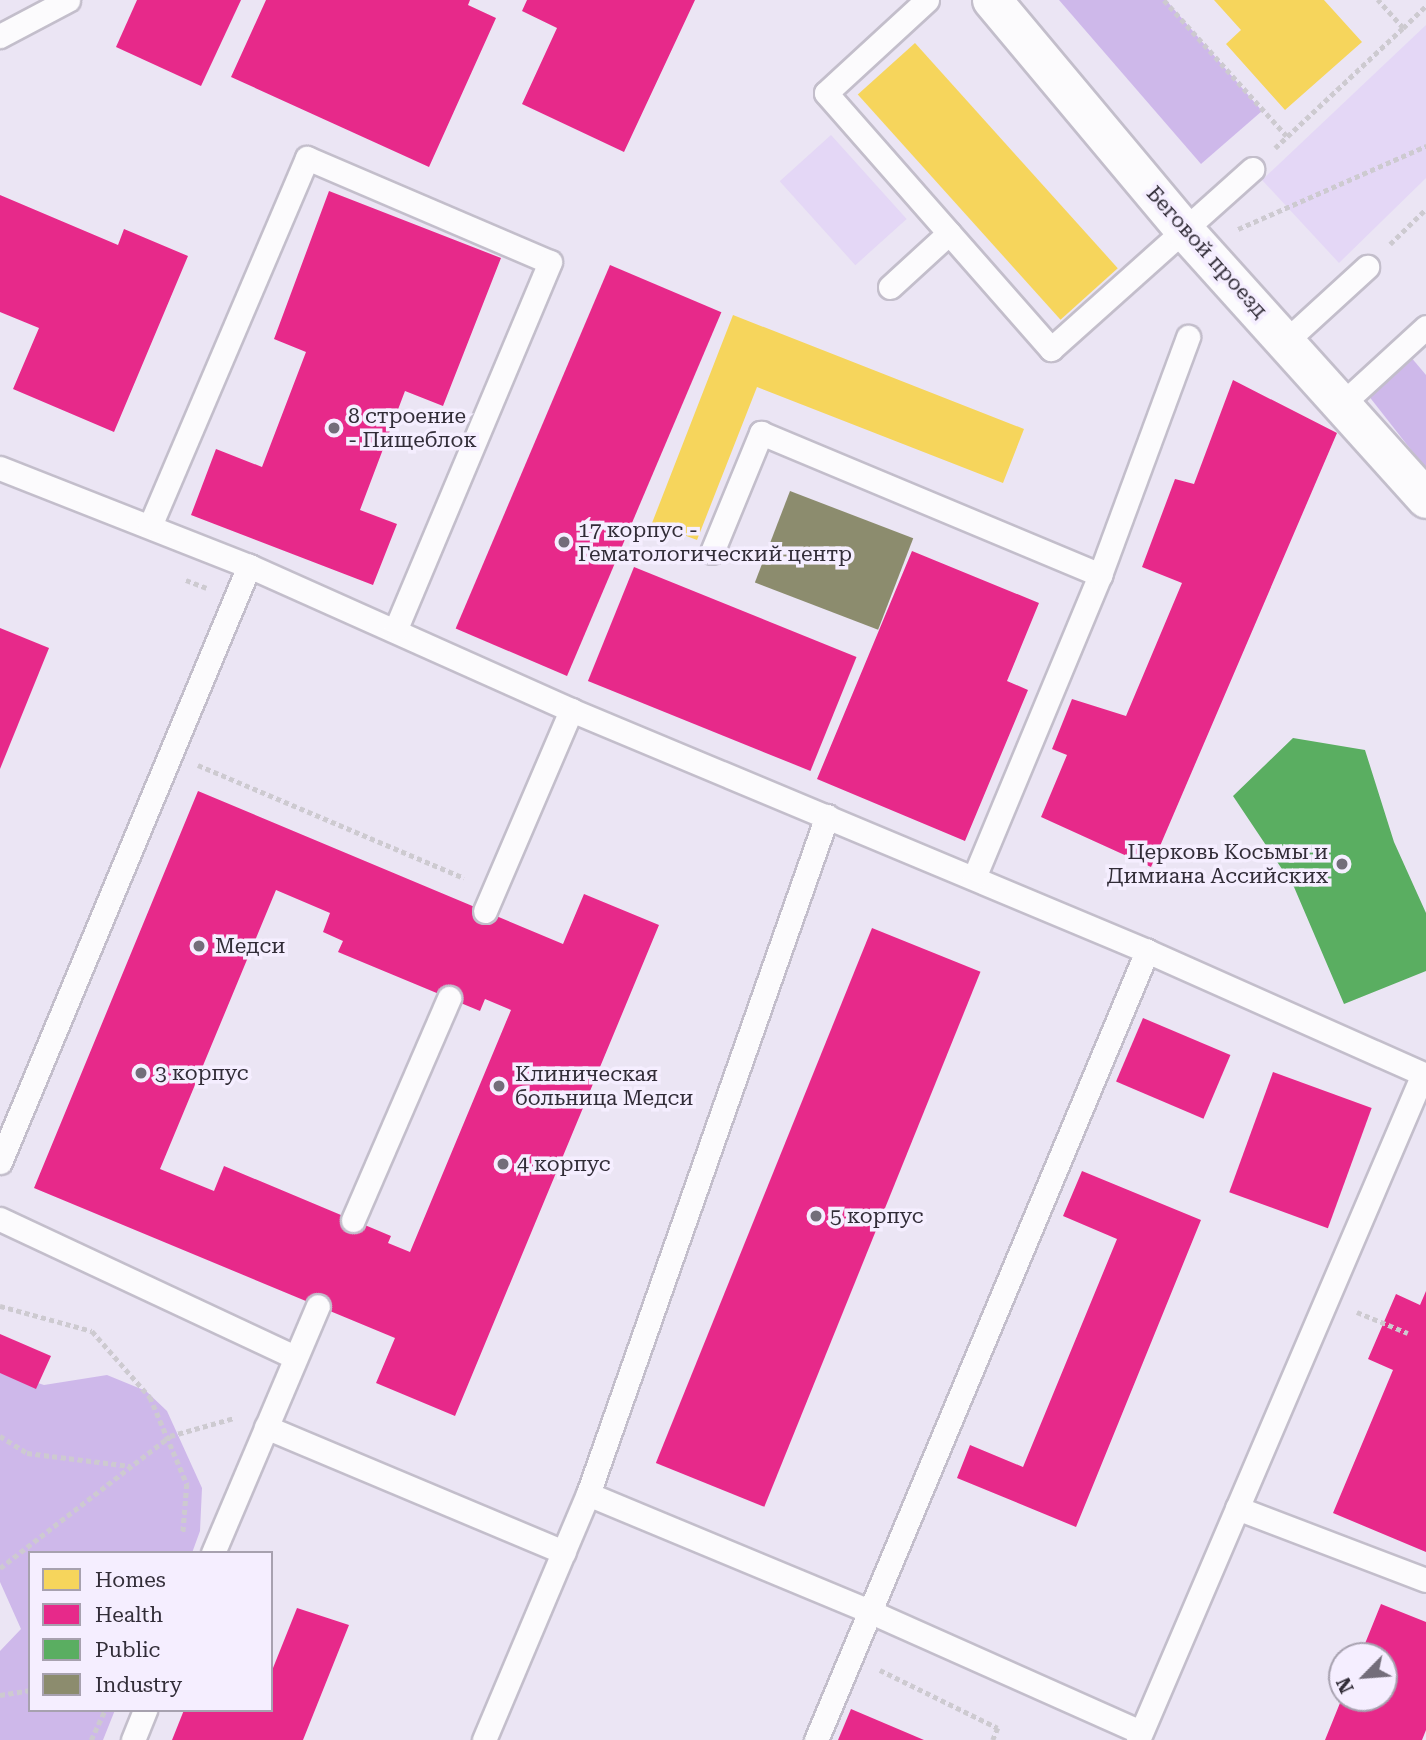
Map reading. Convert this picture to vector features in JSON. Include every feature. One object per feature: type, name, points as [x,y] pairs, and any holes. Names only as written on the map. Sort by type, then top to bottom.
[{"type":"street","name":"Беговой проезд","points":[[992,0],[1186,232],[1426,499]]},
{"type":"lane","points":[[0,36],[68,0]]},
{"type":"lane","points":[[927,0],[826,93],[1051,349],[1186,232],[1252,169]]},
{"type":"lane","points":[[150,526],[307,158],[550,262],[396,629]]},
{"type":"lane","points":[[890,287],[948,233]]},
{"type":"lane","points":[[1286,341],[1367,267]]},
{"type":"lane","points":[[1342,404],[1426,327]]},
{"type":"lane","points":[[974,878],[1100,575],[1188,337]]},
{"type":"lane","points":[[712,552],[761,433],[1100,575]]},
{"type":"lane","points":[[0,468],[249,566],[396,629],[571,710],[1147,951],[1424,1075],[1139,1736],[871,1612],[588,1494]]},
{"type":"lane","points":[[0,1162],[249,566]]},
{"type":"lane","points":[[490,901],[571,710]]},
{"type":"lane","points":[[484,1740],[588,1494],[827,816]]},
{"type":"lane","points":[[816,1740],[1147,951]]},
{"type":"lane","points":[[354,1220],[449,998]]},
{"type":"lane","points":[[0,1219],[295,1357]]},
{"type":"lane","points":[[214,1551],[318,1306]]},
{"type":"lane","points":[[266,1427],[564,1552]]},
{"type":"lane","points":[[1237,1508],[1426,1580]]},
{"type":"lane","points":[[133,1740],[144,1712]]},
{"type":"path","points":[[1164,0],[1287,136]]},
{"type":"path","points":[[1378,0],[1403,29]]},
{"type":"path","points":[[1252,169],[1426,6]]},
{"type":"path","points":[[1234,231],[1426,146]]},
{"type":"path","points":[[1367,267],[1426,209]]},
{"type":"path","points":[[171,753],[490,901]]},
{"type":"path","points":[[1327,1299],[1408,1333]]},
{"type":"path","points":[[0,1306],[92,1331],[150,1397],[187,1485],[183,1540]]},
{"type":"path","points":[[0,1436],[27,1453],[131,1466]]},
{"type":"path","points":[[0,1695],[28,1690]]},
{"type":"path","points":[[91,1740],[104,1712]]},
{"type":"shaded area","points":[[1059,0],[1166,0],[1262,111],[1201,164]]},
{"type":"shaded area","points":[[1426,25],[1426,178],[1339,263],[1262,180]]},
{"type":"shaded area","points":[[831,135],[907,219],[855,265],[780,181]]},
{"type":"shaded area","points":[[1410,356],[1426,375],[1426,469],[1368,395]]},
{"type":"shaded area","points":[[0,1371],[44,1385],[107,1375],[146,1391],[167,1411],[202,1488],[200,1531],[193,1551],[28,1551],[28,1712],[114,1712],[103,1740],[0,1740],[0,1651],[21,1629],[0,1582]]},
{"type":"building: Homes","points":[[1214,0],[1324,0],[1362,42],[1285,110],[1226,44],[1241,30]]},
{"type":"building: Homes","points":[[915,43],[1118,268],[1061,320],[858,95]]},
{"type":"building: Homes","points":[[733,315],[1024,429],[1003,483],[757,387],[697,540],[652,523]]},
{"type":"building: Health","points":[[137,0],[241,0],[201,86],[116,47]]},
{"type":"building: Health","points":[[266,0],[470,0],[468,5],[496,18],[429,167],[231,77]]},
{"type":"building: Health","points":[[527,0],[695,0],[624,152],[522,104],[557,28],[522,11]]},
{"type":"building: Health","name":"8 строение - Пищеблок","points":[[329,191],[501,258],[443,406],[405,391],[360,510],[397,524],[373,585],[191,515],[216,449],[262,467],[306,352],[274,339]]},
{"type":"building: Health","points":[[0,195],[118,245],[124,229],[188,256],[114,432],[13,389],[39,328],[0,312]]},
{"type":"building: Health","name":"17 корпус - Гематологический центр","points":[[610,265],[721,312],[567,676],[456,629]]},
{"type":"building: Health","points":[[1233,380],[1337,433],[1151,867],[1041,817],[1067,755],[1052,749],[1072,699],[1126,716],[1182,583],[1142,567],[1175,479],[1194,484]]},
{"type":"building: Health","points":[[912,551],[1039,603],[1007,681],[1028,690],[965,841],[817,779]]},
{"type":"building: Health","points":[[634,567],[857,657],[810,771],[588,681]]},
{"type":"building: Health","points":[[0,628],[49,648],[0,769]]},
{"type":"building: Health","points":[[198,791],[563,944],[584,894],[659,925],[455,1416],[376,1383],[395,1338],[34,1188]],"holes":[[[276,890],[330,913],[323,932],[343,941],[338,952],[480,1011],[485,999],[511,1010],[410,1252],[388,1243],[391,1236],[224,1166],[214,1191],[160,1169]]]},
{"type":"building: Health","name":"5 корпус","points":[[872,928],[980,972],[764,1507],[656,1463]]},
{"type":"building: Health","points":[[1143,1018],[1230,1055],[1203,1119],[1116,1082]]},
{"type":"building: Health","points":[[1273,1072],[1372,1108],[1328,1228],[1229,1192]]},
{"type":"building: Health","points":[[1082,1171],[1201,1220],[1076,1527],[957,1478],[970,1445],[1023,1467],[1117,1239],[1063,1216]]},
{"type":"building: Health","points":[[1426,1291],[1426,1552],[1333,1513],[1393,1370],[1368,1359],[1396,1294],[1420,1305]]},
{"type":"building: Health","points":[[0,1334],[51,1356],[36,1389],[0,1373]]},
{"type":"building: Health","points":[[1381,1604],[1426,1622],[1426,1730],[1422,1740],[1325,1740],[1336,1712],[1398,1712],[1398,1642],[1366,1642]]},
{"type":"building: Health","points":[[297,1608],[349,1625],[303,1740],[172,1740],[183,1712],[273,1712],[273,1668]]},
{"type":"building: Health","points":[[851,1709],[924,1740],[838,1740]]},
{"type":"building: Public","name":"Церковь Косьмы и Димиана Ассийских","points":[[1293,738],[1365,750],[1394,842],[1426,913],[1426,971],[1344,1004],[1294,887],[1233,796]]},
{"type":"building: Industry","points":[[790,491],[913,538],[878,630],[755,582]]},
{"type":"place","name":"8 строение - Пищеблок","points":[[334,428]]},
{"type":"place","name":"17 корпус - Гематологический центр","points":[[564,542]]},
{"type":"place","name":"Церковь Косьмы и Димиана Ассийских","points":[[1342,864]]},
{"type":"place","name":"Медси","points":[[199,946]]},
{"type":"place","name":"3 корпус","points":[[141,1073]]},
{"type":"place","name":"Клиническая больница Медси","points":[[499,1086]]},
{"type":"place","name":"4 корпус","points":[[503,1164]]},
{"type":"place","name":"5 корпус","points":[[816,1216]]}]
